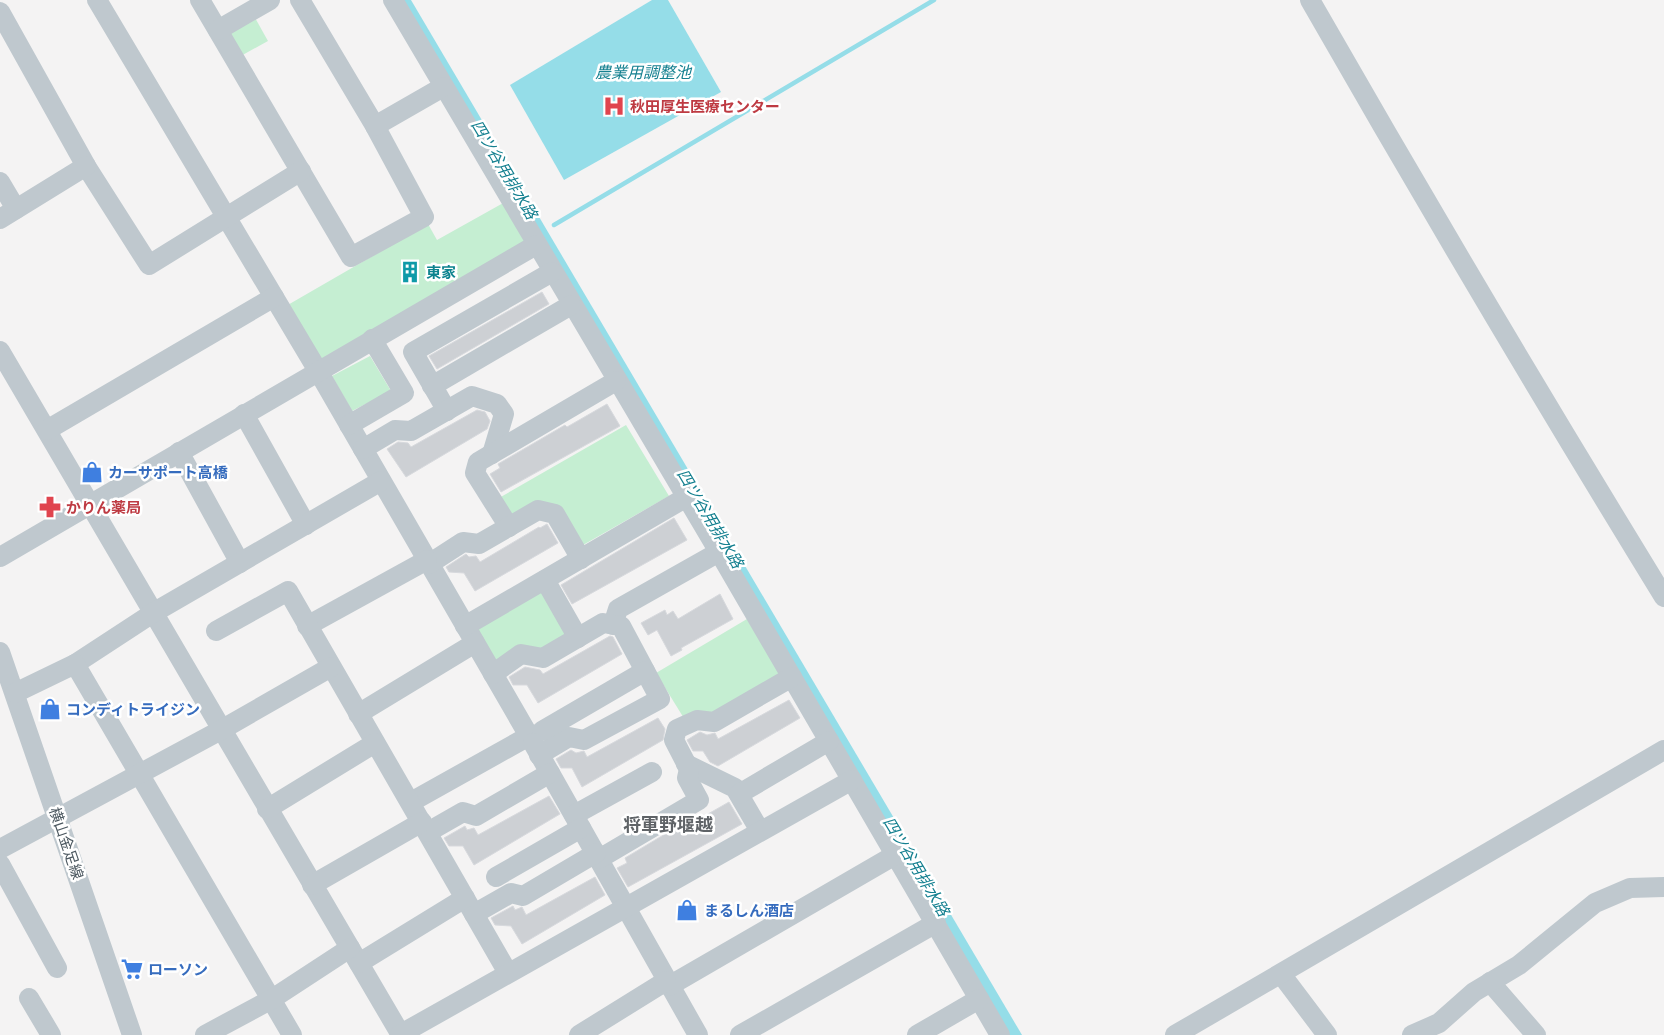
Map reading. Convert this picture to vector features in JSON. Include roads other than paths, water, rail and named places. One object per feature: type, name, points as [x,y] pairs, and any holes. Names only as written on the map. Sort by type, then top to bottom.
[{"type":"street","points":[[97,0],[318,371],[493,674],[535,733],[539,755],[698,1035]]},
{"type":"street","points":[[200,0],[351,257],[424,217],[374,126],[300,0]]},
{"type":"street","points":[[218,30],[270,0]]},
{"type":"street","points":[[393,0],[616,382],[719,552],[936,922],[1000,1035]]},
{"type":"street","points":[[1310,0],[1414,182],[1546,405],[1664,598]]},
{"type":"street","points":[[0,12],[86,166],[149,265],[301,170]]},
{"type":"street","points":[[374,126],[443,87]]},
{"type":"street","points":[[0,182],[8,214],[86,166]]},
{"type":"street","points":[[0,557],[536,245]]},
{"type":"street","points":[[447,411],[413,352],[552,272]]},
{"type":"street","points":[[453,293],[470,319]]},
{"type":"street","points":[[47,430],[274,297]]},
{"type":"street","points":[[432,386],[571,305]]},
{"type":"street","points":[[349,425],[404,393],[372,339]]},
{"type":"street","points":[[0,351],[401,1035],[852,780]]},
{"type":"street","points":[[509,526],[475,473],[478,462],[616,382]]},
{"type":"street","points":[[363,449],[395,430],[411,431],[472,396],[497,404],[504,414],[492,454]]},
{"type":"street","points":[[244,414],[306,525]]},
{"type":"street","points":[[179,452],[240,563]]},
{"type":"street","points":[[15,693],[75,664],[153,613],[381,481]]},
{"type":"street","points":[[358,714],[545,580],[685,498]]},
{"type":"street","points":[[307,626],[463,542],[479,544],[538,510],[555,514],[581,559]]},
{"type":"street","points":[[613,625],[618,609],[719,552]]},
{"type":"street","points":[[545,580],[578,638]]},
{"type":"street","points":[[216,631],[288,592],[330,667],[411,802],[508,973]]},
{"type":"street","points":[[493,674],[521,654],[543,658],[603,623],[620,626],[660,699],[584,740],[569,737],[539,755]]},
{"type":"street","name":"横山金足線","points":[[0,652],[132,1035]]},
{"type":"street","points":[[75,664],[292,1035]]},
{"type":"street","points":[[0,849],[139,772],[221,730],[330,667]]},
{"type":"street","points":[[411,802],[645,671]]},
{"type":"street","points":[[699,800],[687,778],[689,769],[674,740],[677,729],[698,720],[714,722],[792,677]]},
{"type":"street","points":[[205,1035],[354,956],[470,906],[511,893],[523,896],[699,800],[734,789],[829,741]]},
{"type":"street","points":[[267,808],[375,743]]},
{"type":"street","points":[[1175,1035],[1664,750]]},
{"type":"street","points":[[686,764],[734,789],[760,831]]},
{"type":"street","points":[[496,877],[652,772]]},
{"type":"street","points":[[312,885],[425,827],[463,812],[476,816],[550,773]]},
{"type":"street","points":[[579,1035],[667,983],[895,855]]},
{"type":"street","points":[[0,864],[57,968]]},
{"type":"street","points":[[1412,1035],[1444,1029],[1474,992],[1519,966],[1595,903],[1630,888],[1664,888]]},
{"type":"street","points":[[740,1035],[936,922]]},
{"type":"street","points":[[1281,974],[1327,1035]]},
{"type":"street","points":[[1490,982],[1536,1035]]},
{"type":"street","points":[[29,998],[51,1035]]},
{"type":"street","points":[[917,1035],[979,999]]},
{"type":"water","name":"四ツ谷用排水路","points":[[400,0],[411,0],[1022,1035],[1006,1035]]},
{"type":"water","name":"農業用調整池","points":[[652,0],[668,0],[721,92],[564,180],[510,85]]},
{"type":"waterway","points":[[554,225],[934,0]]},
{"type":"place","name":"秋田厚生医療センター","points":[[614,106]]},
{"type":"place","name":"東家","points":[[410,272]]},
{"type":"place","name":"カーサポート高橋","points":[[92,472]]},
{"type":"place","name":"かりん薬局","points":[[50,507]]},
{"type":"place","name":"コンディトライジン","points":[[50,709]]},
{"type":"place","name":"まるしん酒店","points":[[687,910]]},
{"type":"place","name":"ローソン","points":[[132,969]]},
{"type":"district","name":"将軍野堰越","points":[[668,824]]}]
